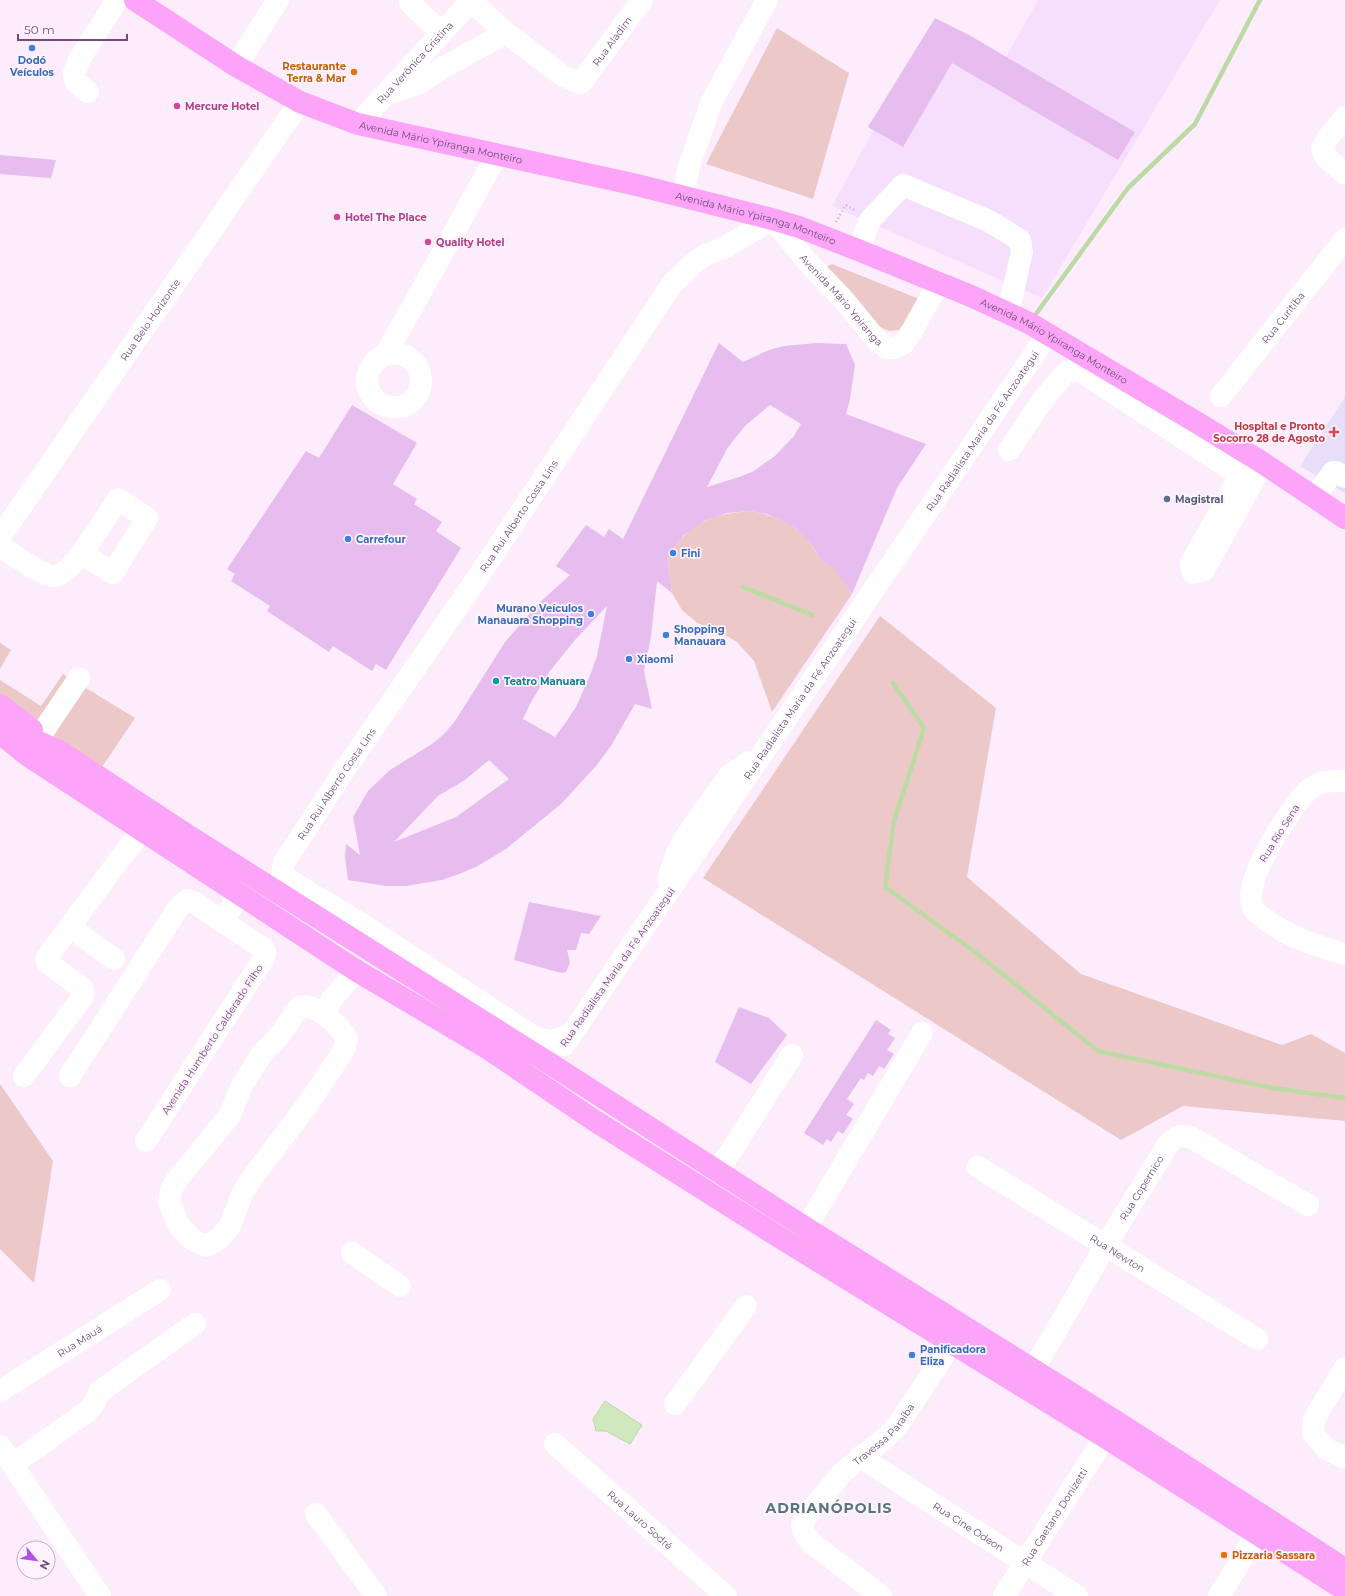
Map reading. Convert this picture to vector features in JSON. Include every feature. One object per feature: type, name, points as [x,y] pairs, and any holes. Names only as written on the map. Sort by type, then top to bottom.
[{"type":"main road","name":"Avenida Mário Ypiranga Monteiro","points":[[135,0],[236,66],[300,102],[358,124],[637,185],[772,219],[798,227],[939,282],[1008,313],[1048,334],[1179,424],[1257,460],[1345,518]]},
{"type":"main road","points":[[0,705],[61,752],[187,835],[549,1063],[806,1228],[1251,1507],[1345,1568]]},
{"type":"main road","points":[[0,725],[61,752]]},
{"type":"main road","points":[[0,733],[27,755],[357,971],[487,1048],[592,1119],[1105,1437],[1345,1590]]},
{"type":"main road","points":[[419,962],[429,987]]},
{"type":"main road","points":[[473,1015],[497,1013]]},
{"type":"street","points":[[88,92],[75,81],[74,73],[80,60],[117,0]]},
{"type":"street","points":[[236,66],[278,0]]},
{"type":"street","points":[[385,95],[418,84],[444,67],[506,33],[471,0]]},
{"type":"street","name":"Rua Verônica Cristina","points":[[358,124],[471,0]]},
{"type":"street","name":"Rua Aladim","points":[[506,33],[562,76],[581,83],[642,0]]},
{"type":"street","points":[[683,197],[689,166],[712,101],[767,0]]},
{"type":"street","points":[[421,4],[441,32]]},
{"type":"street","name":"Rua Belo Horizonte","points":[[0,538],[300,102]]},
{"type":"street","points":[[1341,122],[1324,144],[1322,150],[1326,157],[1345,174]]},
{"type":"street","points":[[386,354],[497,155]]},
{"type":"street","points":[[858,250],[870,220],[903,185],[911,188],[989,221],[1020,240],[1022,252],[1008,313]]},
{"type":"street","name":"Avenida Mário Ypiranga","points":[[772,219],[812,267],[842,298],[878,341],[887,348],[895,348],[902,344],[912,331],[939,282]]},
{"type":"street","name":"Rua Rui Alberto Costa Lins","points":[[572,1033],[554,1042],[543,1040],[528,1033],[285,877],[282,869],[294,846],[474,583],[673,282],[696,261],[707,254],[726,247],[772,219]]},
{"type":"street","name":"Rua Curitiba","points":[[1221,396],[1345,239]]},
{"type":"street","name":"Rua Radialista Maria da Fé Anzoategui","points":[[549,1063],[572,1033],[1048,334]]},
{"type":"street","points":[[1009,450],[1039,405],[1065,373],[1074,370],[1082,372],[1179,424],[1241,476]]},
{"type":"street","points":[[1257,460],[1204,570],[1193,573],[1191,563],[1241,476],[1257,460]]},
{"type":"street","points":[[1314,498],[1333,472],[1345,477]]},
{"type":"street","points":[[0,546],[35,568],[52,576],[58,575],[65,570],[82,554]]},
{"type":"street","points":[[40,736],[79,678]]},
{"type":"street","name":"Rua Rio Sena","points":[[1345,781],[1328,781],[1316,784],[1298,801],[1260,862],[1251,890],[1251,901],[1254,911],[1274,926],[1290,935],[1345,954]]},
{"type":"street","points":[[24,1076],[83,996],[84,992],[82,988],[48,963],[46,959],[142,831]]},
{"type":"street","points":[[222,922],[240,894]]},
{"type":"street","name":"Avenida Humberto Calderado Filho","points":[[70,1076],[178,908],[187,900],[194,902],[264,949],[264,958],[146,1141]]},
{"type":"street","points":[[70,927],[114,959]]},
{"type":"street","points":[[325,1014],[331,1000],[357,971]]},
{"type":"street","points":[[301,1006],[310,1006],[325,1014],[340,1028],[347,1038],[344,1050],[308,1104],[245,1189],[230,1226],[220,1238],[206,1246],[194,1240],[180,1227],[169,1203],[171,1190],[177,1180],[230,1115],[241,1087],[261,1055],[280,1035],[294,1014],[301,1006]]},
{"type":"street","points":[[806,1228],[922,1033]]},
{"type":"street","points":[[717,1171],[792,1055]]},
{"type":"street","name":"Rua Copernico","points":[[1033,1370],[1106,1245],[1171,1141],[1180,1136],[1192,1138],[1308,1205]]},
{"type":"street","name":"Rua Newton","points":[[978,1167],[1257,1339]]},
{"type":"street","points":[[352,1253],[400,1286]]},
{"type":"street","name":"Rua Mauá","points":[[0,1391],[160,1290]]},
{"type":"street","points":[[675,1404],[746,1306]]},
{"type":"street","points":[[13,1464],[88,1411],[95,1402],[99,1392],[195,1324]]},
{"type":"street","name":"Travessa Paraíba","points":[[881,1596],[813,1544],[805,1535],[802,1526],[806,1517],[842,1473],[885,1438],[897,1426],[952,1343]]},
{"type":"street","points":[[1345,1368],[1314,1419],[1313,1434],[1325,1448],[1345,1458]]},
{"type":"street","name":"Rua Gaetano Donizetti","points":[[1004,1596],[1105,1437]]},
{"type":"street","name":"Rua Lauro Sodré","points":[[555,1444],[719,1594]]},
{"type":"street","points":[[0,1446],[100,1596]]},
{"type":"street","name":"Rua Cine Odeon","points":[[860,1457],[1024,1564],[1077,1596]]},
{"type":"street","points":[[316,1514],[376,1596]]},
{"type":"street","points":[[1219,1596],[1256,1534]]},
{"type":"shaded area","points":[[1038,0],[1220,0],[1042,298],[832,206],[935,18],[1006,57]]},
{"type":"shaded area","points":[[777,28],[849,73],[813,199],[706,164]]},
{"type":"shaded area","points":[[832,264],[919,299],[900,330],[889,331],[880,327],[853,294],[826,267]]},
{"type":"shaded area","name":"Hospital e Pronto Socorro 28 de Agosto","points":[[1345,397],[1345,493],[1300,466]]},
{"type":"shaded area","points":[[750,511],[783,521],[798,530],[810,542],[819,557],[837,571],[852,594],[772,712],[754,661],[737,642],[720,632],[697,623],[682,610],[672,593],[667,556],[684,535],[702,522],[736,512]]},
{"type":"shaded area","points":[[880,616],[996,708],[967,877],[1081,974],[1282,1045],[1311,1034],[1345,1053],[1345,1121],[1183,1106],[1121,1140],[703,878]]},
{"type":"shaded area","points":[[0,643],[11,650],[0,669]]},
{"type":"shaded area","points":[[63,674],[135,718],[100,770],[0,699],[0,680],[41,706]]},
{"type":"shaded area","points":[[0,1084],[53,1161],[34,1283],[0,1249]]},
{"type":"shaded area","points":[[605,1401],[642,1425],[630,1444],[606,1431],[596,1431],[593,1419]]},
{"type":"building","points":[[935,18],[969,35],[1135,132],[1118,160],[952,63],[903,147],[868,127]]},
{"type":"building","points":[[0,155],[56,160],[51,178],[0,174]]},
{"type":"building","name":"Murano Veículos Manauara Shopping","points":[[719,343],[743,362],[769,350],[784,346],[816,343],[846,344],[855,365],[850,399],[846,414],[926,444],[897,488],[852,594],[834,568],[825,563],[818,556],[810,542],[797,529],[783,521],[767,514],[750,511],[727,513],[704,521],[684,535],[667,556],[672,593],[657,581],[651,637],[644,671],[652,709],[635,704],[611,746],[596,766],[561,804],[506,849],[476,867],[459,874],[442,880],[406,886],[386,886],[348,880],[345,857],[346,844],[360,855],[353,817],[368,791],[390,770],[432,744],[444,734],[455,721],[505,642],[539,603],[570,575],[556,566],[586,525],[604,537],[609,529],[623,539]],"holes":[[[770,405],[801,424],[794,436],[775,456],[752,472],[707,487],[727,449],[736,437],[746,425]],[[607,606],[597,656],[591,673],[576,707],[555,737],[523,719],[531,702],[550,671],[575,640]],[[489,760],[509,779],[456,817],[394,842],[438,796],[465,780]]]},
{"type":"building","name":"Carrefour","points":[[352,405],[417,443],[393,484],[417,499],[414,504],[442,522],[436,531],[461,548],[386,670],[376,664],[372,671],[333,646],[329,652],[267,611],[270,606],[231,581],[235,574],[227,569],[306,451],[319,458]]},
{"type":"building","points":[[529,902],[601,916],[589,934],[581,933],[576,950],[567,950],[570,962],[566,972],[561,973],[514,960]]},
{"type":"building","points":[[739,1007],[769,1018],[787,1035],[751,1084],[715,1062]]},
{"type":"building","points":[[876,1020],[891,1030],[888,1034],[895,1038],[887,1050],[894,1054],[884,1069],[879,1066],[873,1076],[868,1073],[864,1080],[861,1078],[847,1099],[854,1104],[846,1115],[853,1119],[843,1134],[838,1131],[831,1142],[827,1139],[823,1145],[804,1133]]},
{"type":"waterway","points":[[1033,318],[1128,188],[1195,124],[1260,0]]},
{"type":"waterway","points":[[743,587],[812,615]]},
{"type":"waterway","points":[[893,683],[924,728],[894,821],[885,887],[975,952],[1098,1051],[1272,1088],[1345,1098]]},
{"type":"place","name":"Dodó Veículos","points":[[32,48]]},
{"type":"place","name":"Restaurante Terra & Mar","points":[[354,72]]},
{"type":"place","name":"Mercure Hotel","points":[[177,106]]},
{"type":"place","name":"Hotel The Place","points":[[337,217]]},
{"type":"place","name":"Quality Hotel","points":[[428,242]]},
{"type":"place","name":"Hospital e Pronto Socorro 28 de Agosto","points":[[1334,432]]},
{"type":"place","name":"Magistral","points":[[1167,499]]},
{"type":"place","name":"Carrefour","points":[[348,539]]},
{"type":"place","name":"Fini","points":[[673,553]]},
{"type":"place","name":"Murano Veículos Manauara Shopping","points":[[591,614]]},
{"type":"place","name":"Shopping Manauara","points":[[666,635]]},
{"type":"place","name":"Xiaomi","points":[[629,659]]},
{"type":"place","name":"Teatro Manuara","points":[[496,681]]},
{"type":"place","name":"Panificadora Eliza","points":[[912,1355]]},
{"type":"place","name":"Pizzaria Sassara","points":[[1224,1555]]},
{"type":"district","name":"ADRIANÓPOLIS","points":[[829,1508]]}]
